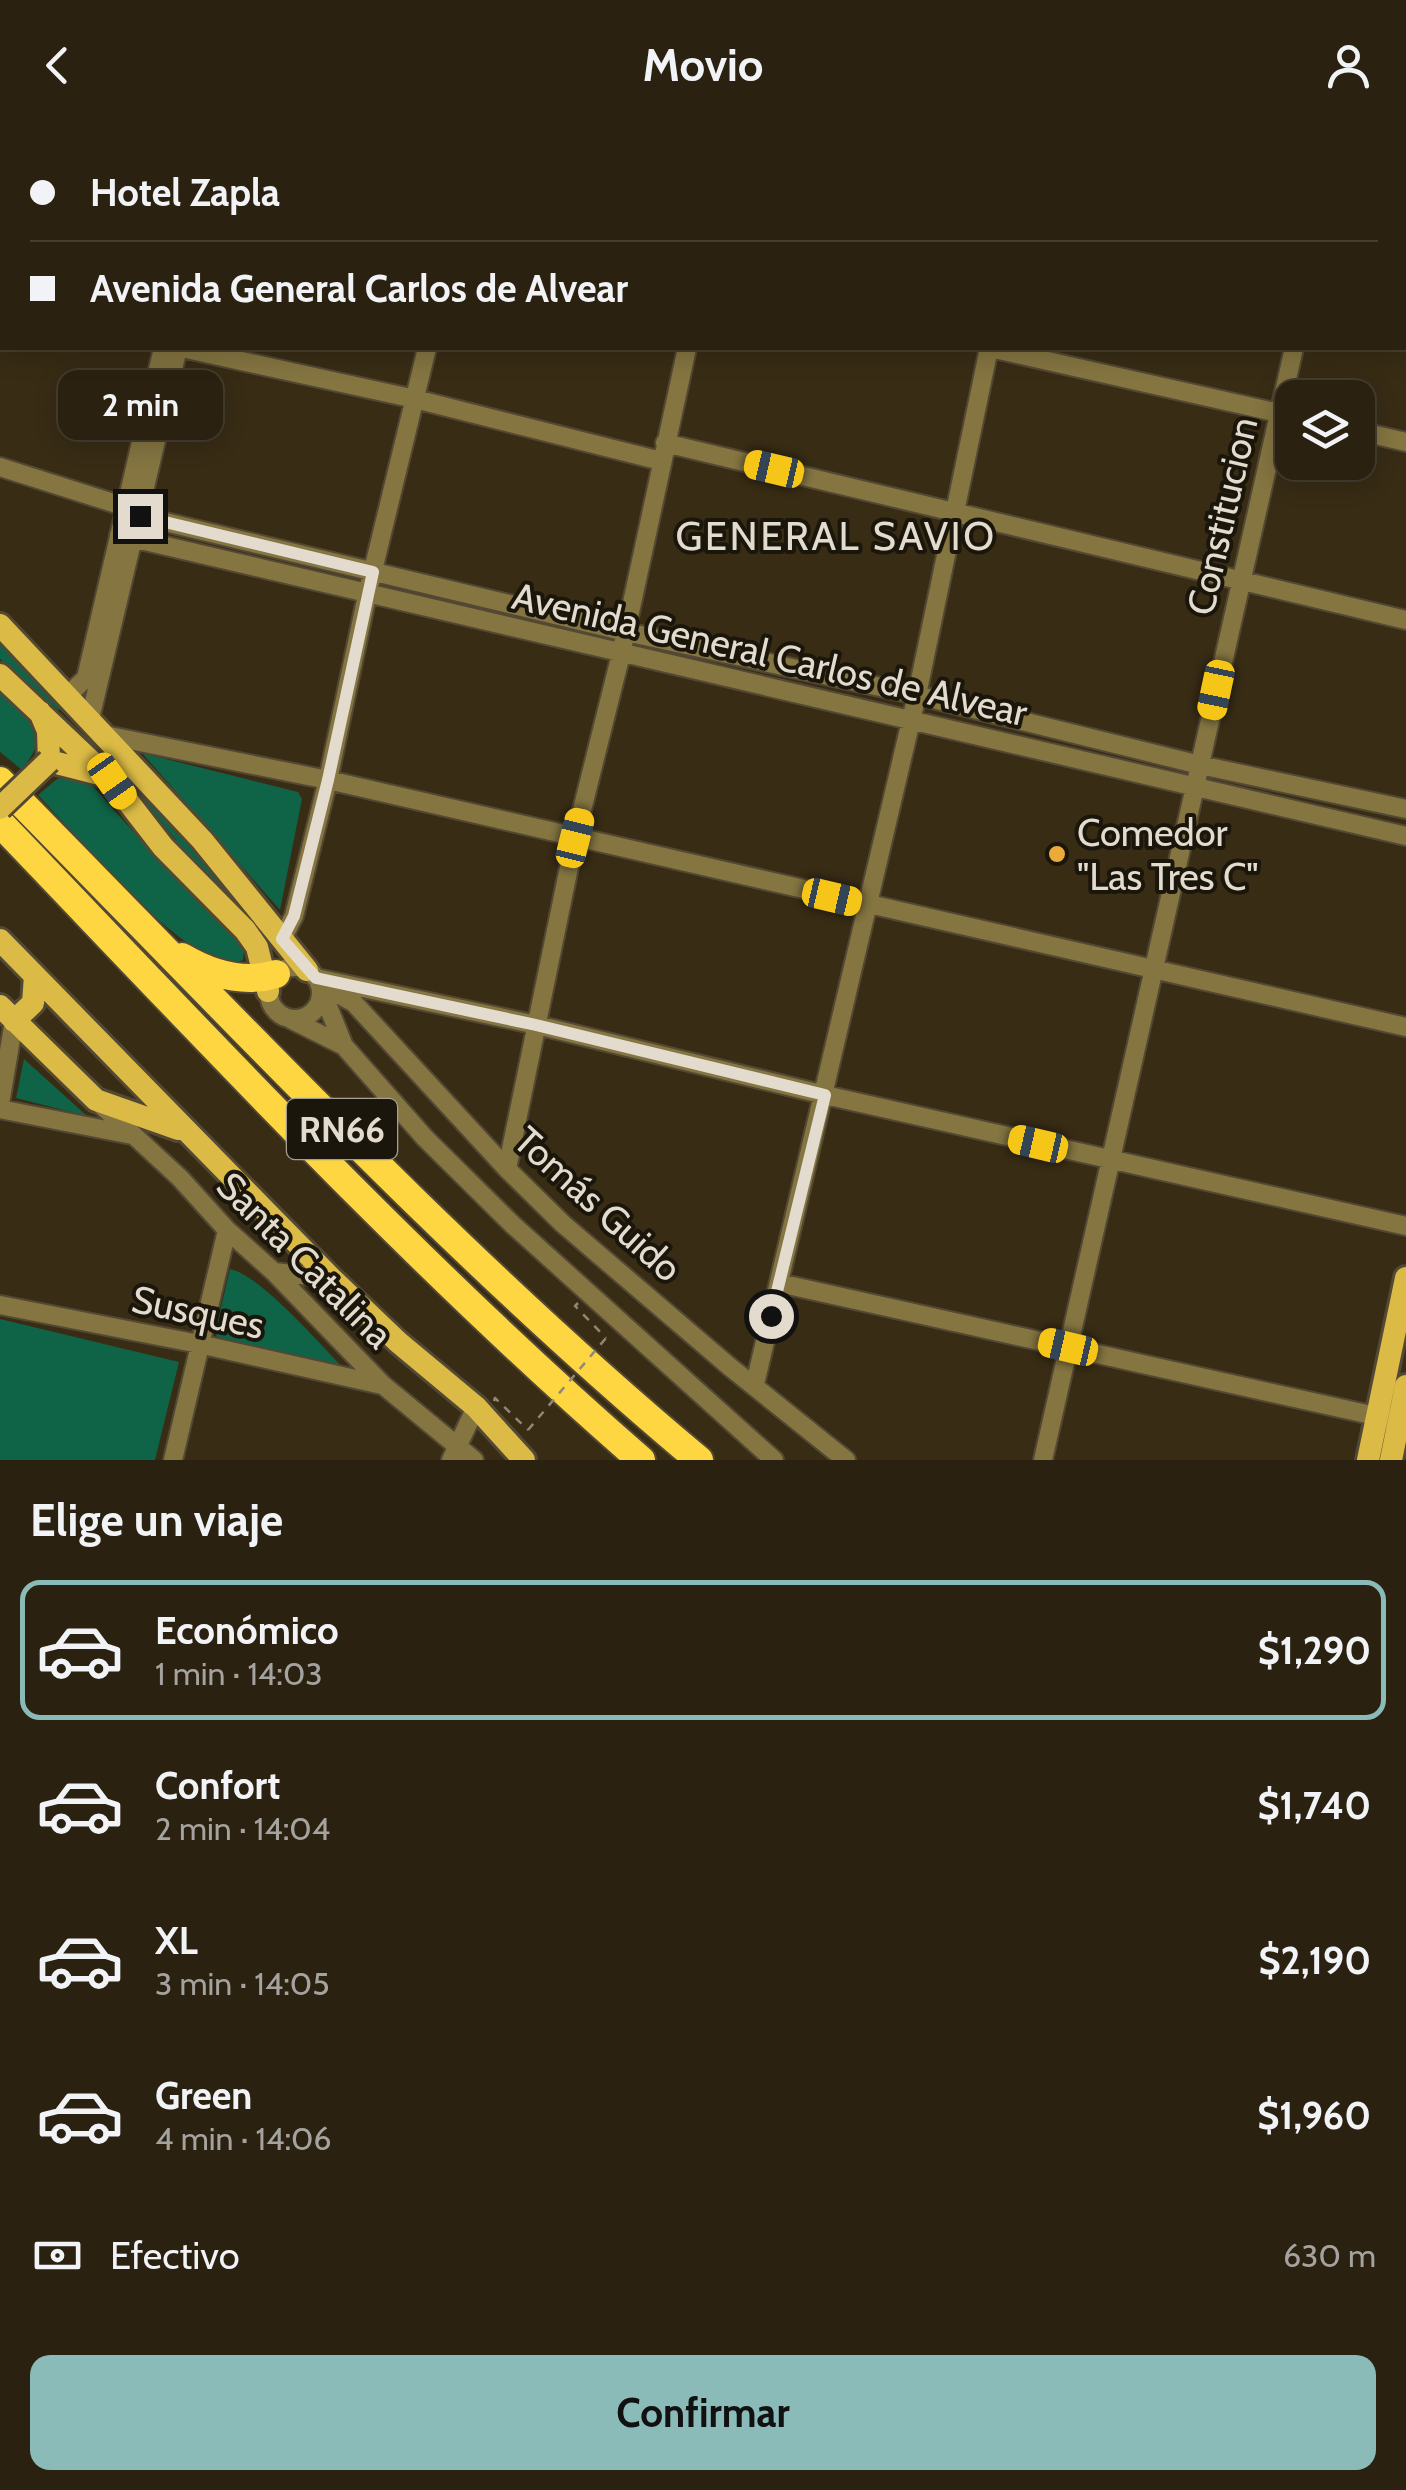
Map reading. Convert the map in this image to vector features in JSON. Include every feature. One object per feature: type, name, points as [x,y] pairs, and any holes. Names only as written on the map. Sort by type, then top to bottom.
[{"type":"highway","name":"RN66","points":[[0,781],[380,1167],[614,1389],[699,1460]]},
{"type":"highway","name":"RN66","points":[[0,822],[312,1150],[552,1383],[641,1460]]},
{"type":"highway","points":[[152,938],[188,960],[234,977],[267,974]]},
{"type":"main road","points":[[0,625],[202,840],[316,980]]},
{"type":"main road","points":[[0,675],[112,781],[163,847],[246,930],[267,974]]},
{"type":"main road","points":[[0,808],[49,761],[48,731],[35,705]]},
{"type":"main road","points":[[49,761],[82,767],[112,781]]},
{"type":"main road","points":[[0,940],[331,1278],[398,1342],[476,1407],[524,1460]]},
{"type":"main road","points":[[35,976],[32,1003],[7,1013],[96,1100],[185,1132]]},
{"type":"main road","points":[[1390,1460],[1388,1419],[1406,1278]]},
{"type":"main road","points":[[1368,1460],[1406,1386]]},
{"type":"street","points":[[133,512],[163,350]]},
{"type":"street","points":[[68,695],[86,678],[179,350]]},
{"type":"street","points":[[189,350],[954,512],[1406,620]]},
{"type":"street","points":[[282,939],[294,916],[328,780],[367,595],[427,350]]},
{"type":"street","points":[[507,1169],[575,838],[621,654],[687,350]]},
{"type":"street","points":[[754,1384],[912,718],[989,350]]},
{"type":"street","points":[[998,350],[1275,413]]},
{"type":"street","name":"Constitucion","points":[[1290,380],[1294,350]]},
{"type":"street","points":[[1375,435],[1406,442]]},
{"type":"street","name":"Constitucion","points":[[1043,1460],[1240,578],[1275,454]]},
{"type":"street","name":"Avenida General Carlos de Alvear","points":[[0,467],[133,512],[373,572],[917,695],[1200,765],[1406,809]]},
{"type":"street","points":[[126,538],[98,727],[1406,1027]]},
{"type":"street","name":"Avenida General Carlos de Alvear","points":[[126,538],[1406,836]]},
{"type":"street","points":[[344,1046],[276,1012],[267,974],[291,967],[316,980],[536,1025],[825,1095],[1406,1226]]},
{"type":"street","points":[[290,1018],[313,1012],[319,1004],[316,980]]},
{"type":"street","points":[[316,980],[344,1046],[424,1138],[514,1225],[774,1460]]},
{"type":"street","name":"Tomás Guido","points":[[316,980],[354,1003],[563,1224],[846,1460]]},
{"type":"street","points":[[7,1013],[0,1106],[133,1135]]},
{"type":"street","name":"Santa Catalina","points":[[96,1100],[180,1178],[227,1230],[453,1452],[474,1460]]},
{"type":"street","points":[[173,1460],[227,1230]]},
{"type":"street","points":[[274,1272],[331,1278]]},
{"type":"street","points":[[779,1283],[1388,1419]]},
{"type":"street","name":"Susques","points":[[0,1305],[383,1385]]},
{"type":"street","points":[[453,1452],[476,1407]]},
{"type":"path","points":[[528,1430],[606,1338]]},
{"type":"green space","points":[[0,641],[162,807],[233,895],[235,907],[173,847],[176,840],[104,753],[62,709],[58,710],[0,659]]},
{"type":"green space","points":[[0,692],[27,718],[36,736],[31,757],[21,769],[0,752]]},
{"type":"green space","points":[[142,753],[298,792],[302,799],[280,910]]},
{"type":"green space","points":[[68,777],[90,783],[154,855],[216,913],[244,949],[243,960],[222,961],[196,949],[166,927],[105,868],[38,795],[57,779]]},
{"type":"green space","points":[[24,1059],[87,1116],[16,1098]]},
{"type":"green space","points":[[230,1269],[275,1298],[349,1374],[219,1341],[215,1333]]},
{"type":"green space","points":[[0,1319],[179,1362],[155,1460],[0,1460]]},
{"type":"place","name":"Comedor \"Las Tres C\"","points":[[1057,854]]},
{"type":"district","name":"GENERAL SAVIO","points":[[836,535]]},
{"type":"route","points":[[140,516],[373,572],[328,780],[294,916],[282,939],[316,978],[536,1025],[825,1095],[771,1316]]}]
